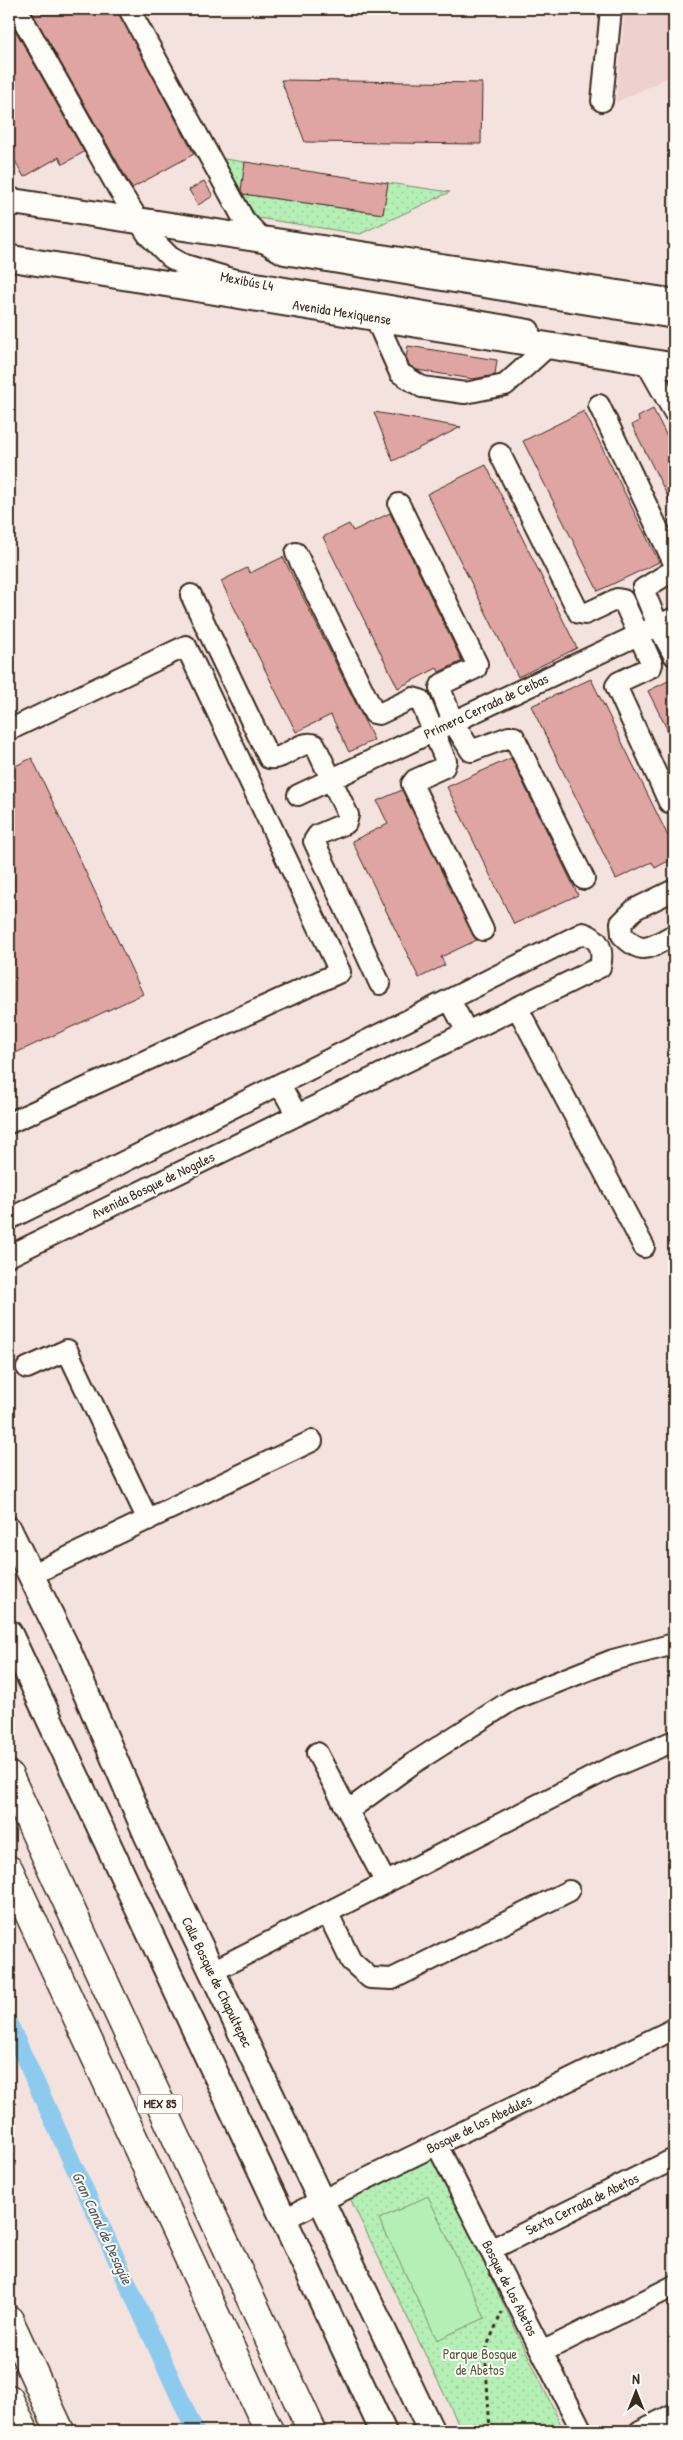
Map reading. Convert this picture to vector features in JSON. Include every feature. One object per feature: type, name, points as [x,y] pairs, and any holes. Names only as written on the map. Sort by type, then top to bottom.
[{"type":"highway","name":"MEX 85","points":[[9,1776],[312,2431]]},
{"type":"highway","name":"MEX 85","points":[[9,1870],[269,2431]]},
{"type":"highway","points":[[9,2320],[60,2431]]},
{"type":"highway","points":[[9,2399],[24,2431]]},
{"type":"main road","points":[[9,201],[674,302]]},
{"type":"main road","name":"Avenida Mexiquense","points":[[9,258],[674,366]]},
{"type":"main road","name":"Calle Bosque de Chapultepec","points":[[9,1530],[68,1651],[147,1835],[431,2431]]},
{"type":"main road","points":[[9,1633],[383,2431]]},
{"type":"street","name":"Mexibús L4","points":[[17,9],[138,220],[158,247],[182,264],[232,279],[674,355]]},
{"type":"street","points":[[129,9],[238,210],[252,231],[284,254],[304,259],[674,318]]},
{"type":"street","points":[[602,101],[611,9]]},
{"type":"street","points":[[375,318],[400,373],[422,387],[465,393],[505,385],[548,346]]},
{"type":"street","points":[[646,362],[674,412]]},
{"type":"street","points":[[599,405],[674,563]]},
{"type":"street","points":[[500,454],[579,613],[585,614],[620,598],[640,634],[652,660],[650,667],[619,682],[616,686],[670,802]]},
{"type":"street","points":[[399,504],[477,664],[476,668],[442,684],[440,688],[453,722],[471,751],[509,737],[514,737],[584,879]]},
{"type":"street","points":[[296,553],[374,713],[379,714],[417,698],[446,764],[444,767],[415,780],[412,784],[484,930]]},
{"type":"street","points":[[674,570],[643,588],[666,622],[674,655]]},
{"type":"street","points":[[191,595],[269,758],[276,758],[312,743],[315,745],[348,815],[348,819],[346,823],[318,835],[314,841],[380,984]]},
{"type":"street","name":"Primera Cerrada de Ceibas","points":[[298,795],[666,622]]},
{"type":"street","points":[[9,730],[186,646],[340,972],[9,1123]]},
{"type":"street","points":[[674,890],[635,909],[622,923],[622,935],[633,947],[646,949],[674,935]]},
{"type":"street","name":"Avenida Bosque de Nogales","points":[[9,1219],[583,933],[594,937],[600,945],[602,956],[600,967],[9,1256]]},
{"type":"street","points":[[450,1000],[467,1032]]},
{"type":"street","points":[[517,1007],[644,1247]]},
{"type":"street","points":[[280,1084],[297,1115]]},
{"type":"street","points":[[27,1368],[67,1350],[148,1520]]},
{"type":"street","points":[[31,1575],[312,1441]]},
{"type":"street","points":[[349,1810],[412,1764],[512,1700],[613,1660],[674,1644]]},
{"type":"street","points":[[212,1972],[608,1770],[674,1740]]},
{"type":"street","points":[[317,1753],[349,1810],[386,1883]]},
{"type":"street","points":[[328,1914],[351,1961],[370,1978],[392,1979],[569,1890]]},
{"type":"street","name":"Bosque de los Abedules","points":[[284,2219],[674,2029]]},
{"type":"street","name":"Bosque de los Abetos","points":[[437,2145],[582,2431]]},
{"type":"street","name":"Sexta Cerrada de Abetos","points":[[490,2250],[674,2159]]},
{"type":"street","points":[[542,2352],[674,2286]]},
{"type":"street","points":[[640,2431],[674,2414]]},
{"type":"path","points":[[490,2431],[486,2366],[487,2346],[511,2291]]},
{"type":"shaded area","points":[[625,9],[674,9],[674,75],[616,102]]},
{"type":"green space","points":[[224,159],[245,162],[242,194],[383,214],[388,183],[450,192],[360,234],[258,218],[241,194]]},
{"type":"green space","name":"Parque Bosque de Abetos","points":[[433,2156],[564,2431],[462,2431],[349,2196]]},
{"type":"green space","points":[[428,2196],[485,2318],[437,2340],[379,2219]]},
{"type":"building","points":[[30,9],[117,9],[194,154],[132,188]]},
{"type":"building","points":[[9,19],[84,152],[63,164],[59,157],[24,177],[9,150]]},
{"type":"building","points":[[281,80],[482,83],[481,144],[305,142]]},
{"type":"building","points":[[245,162],[388,183],[383,214],[243,194],[241,190]]},
{"type":"building","points":[[204,181],[213,196],[198,205],[189,190]]},
{"type":"building","points":[[408,346],[497,360],[495,375],[473,379],[417,370],[409,365],[406,358]]},
{"type":"building","points":[[653,409],[674,450],[674,509],[632,425],[639,421],[638,417]]},
{"type":"building","points":[[584,411],[659,562],[598,591],[523,441]]},
{"type":"building","points":[[374,412],[461,427],[393,461]]},
{"type":"building","points":[[486,465],[577,648],[518,677],[427,494]]},
{"type":"building","points":[[390,513],[462,661],[439,672],[437,668],[398,688],[323,537],[349,524],[353,531]]},
{"type":"building","points":[[283,557],[374,740],[349,752],[331,715],[296,732],[221,581],[247,568],[250,573]]},
{"type":"building","points":[[674,678],[674,743],[648,691]]},
{"type":"building","points":[[591,679],[668,836],[674,834],[674,858],[655,868],[652,862],[616,879],[531,706]]},
{"type":"building","points":[[32,758],[143,994],[9,1056],[9,769]]},
{"type":"building","points":[[511,758],[578,895],[514,924],[447,787]]},
{"type":"building","points":[[402,790],[477,940],[441,957],[445,965],[419,978],[352,841],[388,824],[377,801]]},
{"type":"waterway","name":"Gran Canal de Desagüe","points":[[9,2024],[195,2431]]}]
